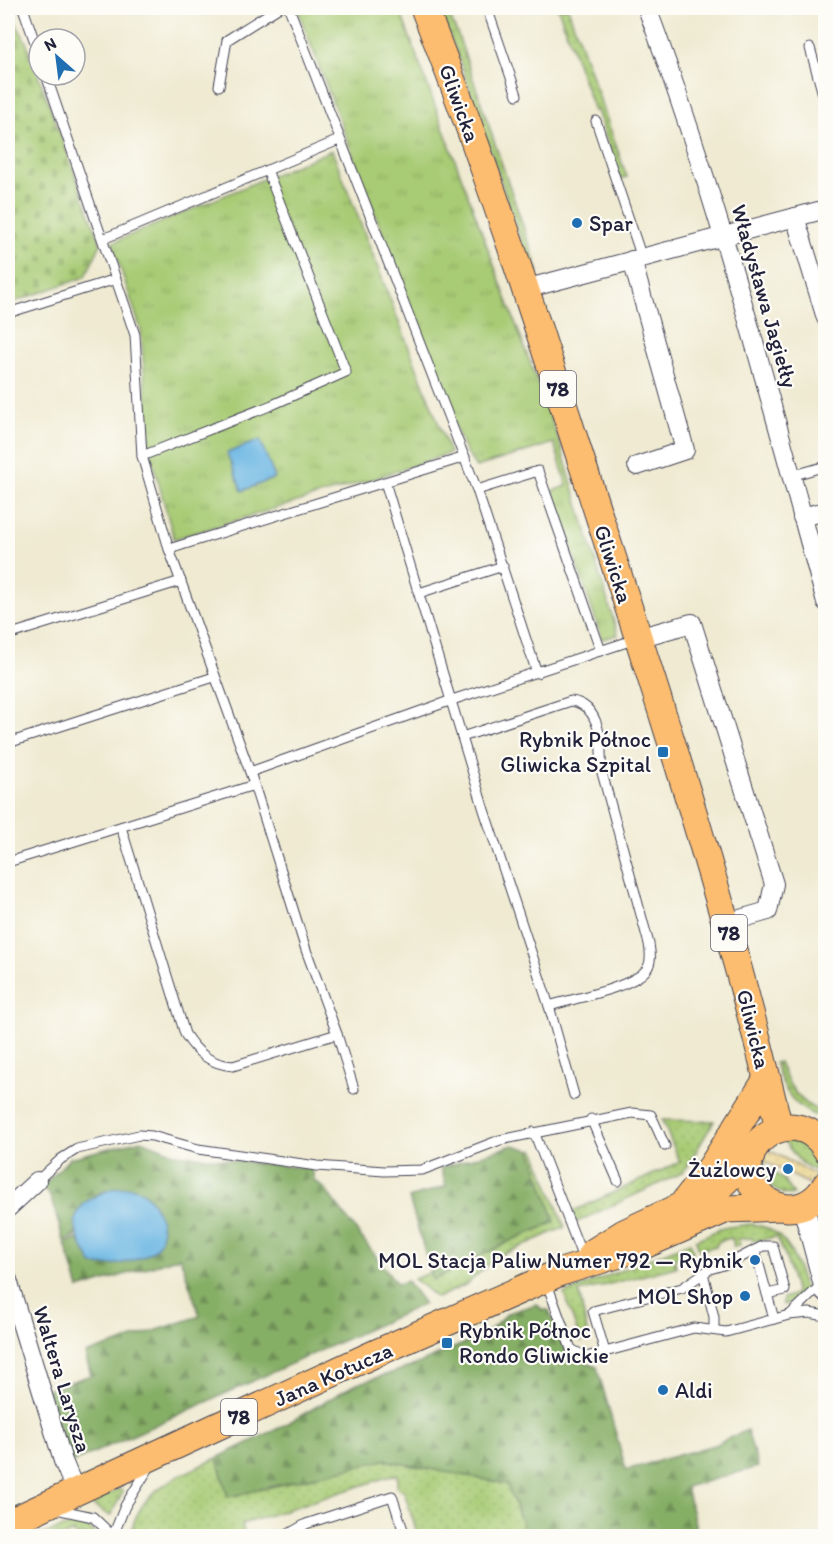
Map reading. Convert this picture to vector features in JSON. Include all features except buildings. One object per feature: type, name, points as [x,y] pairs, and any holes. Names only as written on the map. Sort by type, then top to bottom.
[{"type":"main road","name":"Gliwicka","points":[[424,8],[465,114],[525,289],[683,776],[726,923],[779,1128]]},
{"type":"main road","name":"78","points":[[680,1207],[712,1166],[767,1080]]},
{"type":"main road","points":[[779,1128],[795,1127],[806,1131],[817,1138],[825,1149]]},
{"type":"main road","name":"78","points":[[751,1156],[761,1138],[779,1128]]},
{"type":"main road","points":[[751,1156],[749,1168],[753,1186],[765,1200],[793,1206],[815,1198],[825,1185]]},
{"type":"main road","name":"Jana Kotucza","points":[[8,1523],[563,1270],[624,1233],[721,1187],[751,1156]]},
{"type":"main road","name":"Jana Kotucza","points":[[563,1270],[633,1250],[727,1209],[793,1206]]},
{"type":"street","name":"Władysława Jagiełły","points":[[647,8],[680,98],[723,237],[825,602]]},
{"type":"street","points":[[525,289],[825,209]]},
{"type":"street","points":[[795,217],[825,318]]},
{"type":"street","points":[[637,259],[685,450],[637,465]]},
{"type":"street","points":[[802,517],[825,511]]},
{"type":"street","points":[[638,638],[692,623],[774,884],[768,911],[726,923]]},
{"type":"street","points":[[8,1208],[37,1181]]},
{"type":"street","points":[[793,1206],[820,1243],[824,1287]]},
{"type":"street","name":"Waltera Larysza","points":[[8,1280],[63,1461],[76,1492]]},
{"type":"lane","points":[[23,8],[30,27]]},
{"type":"lane","points":[[219,86],[227,40],[278,8]]},
{"type":"lane","points":[[289,8],[465,457],[537,673]]},
{"type":"lane","points":[[487,8],[518,95]]},
{"type":"lane","points":[[810,48],[825,105]]},
{"type":"lane","points":[[50,87],[135,335],[142,456],[170,549],[214,677],[250,772],[306,950],[337,1034],[354,1089]]},
{"type":"lane","points":[[596,121],[637,259]]},
{"type":"lane","points":[[103,239],[339,140]]},
{"type":"lane","points":[[142,456],[272,405],[345,372],[267,170]]},
{"type":"lane","points":[[8,313],[116,279]]},
{"type":"lane","points":[[170,549],[465,457]]},
{"type":"lane","points":[[791,476],[825,466]]},
{"type":"lane","points":[[477,490],[538,471],[601,651]]},
{"type":"lane","points":[[385,482],[462,737],[549,1006],[574,1095]]},
{"type":"lane","points":[[419,593],[503,566]]},
{"type":"lane","points":[[8,635],[181,581]]},
{"type":"lane","points":[[250,772],[452,700],[638,638]]},
{"type":"lane","points":[[8,743],[214,677]]},
{"type":"lane","points":[[462,737],[571,701],[584,704],[591,710],[602,747],[601,769],[649,944],[651,962],[645,971],[626,983],[549,1006]]},
{"type":"lane","points":[[8,862],[254,784]]},
{"type":"lane","points":[[121,827],[185,1034],[192,1046],[219,1064],[233,1066],[337,1034]]},
{"type":"lane","points":[[37,1181],[61,1159],[77,1149],[139,1135],[152,1136],[198,1149],[317,1166],[384,1171],[422,1170],[500,1140],[591,1119],[632,1113],[651,1115],[665,1146]]},
{"type":"lane","points":[[591,1119],[618,1181]]},
{"type":"lane","points":[[534,1132],[563,1270],[573,1352],[586,1357],[694,1328],[726,1332],[789,1315],[809,1313],[825,1316]]},
{"type":"lane","points":[[604,1352],[593,1311],[682,1288],[703,1273],[763,1246],[773,1246],[784,1290],[767,1294]]},
{"type":"lane","points":[[755,1250],[774,1319]]},
{"type":"lane","points":[[703,1273],[714,1317],[714,1330]]},
{"type":"lane","points":[[789,1315],[824,1287]]},
{"type":"lane","points":[[43,1507],[93,1516],[113,1536],[125,1506],[157,1454]]},
{"type":"lane","points":[[285,1536],[306,1524],[392,1496],[405,1536]]},
{"type":"green space","points":[[8,8],[27,45],[27,87],[43,87],[101,244],[85,277],[8,304]]},
{"type":"green space","points":[[297,8],[399,8],[559,441],[618,635],[602,639],[552,491],[567,486],[554,443],[476,467],[464,449]]},
{"type":"green space","points":[[439,8],[446,8],[458,35],[539,273],[529,263],[462,67]]},
{"type":"green space","points":[[558,8],[568,8],[627,177],[620,179],[597,110],[594,111]]},
{"type":"green space","points":[[332,150],[450,453],[370,480],[174,539],[150,452],[141,330],[112,243]]},
{"type":"green space","points":[[779,1062],[796,1094],[809,1105],[825,1113],[825,1119],[806,1111],[792,1099],[778,1073],[775,1063]]},
{"type":"green space","points":[[662,1120],[714,1121],[687,1167],[680,1174],[575,1223],[571,1212],[680,1162]]},
{"type":"green space","points":[[141,1140],[177,1154],[312,1169],[314,1180],[324,1188],[397,1284],[407,1281],[424,1304],[69,1464],[47,1390],[91,1375],[85,1354],[200,1316],[180,1257],[79,1289],[65,1243],[78,1239],[93,1265],[135,1188],[111,1190],[92,1198],[80,1213],[76,1237],[64,1241],[50,1196],[42,1187],[70,1158]]},
{"type":"green space","points":[[783,1140],[801,1142],[815,1157],[817,1172],[800,1162]]},
{"type":"green space","points":[[513,1145],[531,1150],[555,1222],[514,1239],[433,1280],[409,1198],[446,1186],[441,1168]]},
{"type":"green space","points":[[534,1149],[565,1227],[495,1258],[467,1284],[437,1298],[414,1279],[431,1272],[434,1280],[514,1239],[555,1222],[531,1150]]},
{"type":"green space","points":[[761,1164],[784,1180],[794,1195],[780,1193],[771,1187],[764,1177]]},
{"type":"green space","points":[[750,1224],[773,1232],[788,1248],[794,1258],[805,1292],[798,1300],[783,1305],[783,1298],[796,1294],[785,1255],[776,1237],[753,1241],[752,1238],[738,1239],[740,1245],[734,1247],[732,1238],[719,1241],[716,1246],[699,1250],[696,1240],[722,1228]]},
{"type":"green space","points":[[690,1242],[693,1252],[674,1258],[676,1267],[579,1292],[588,1336],[581,1342],[564,1294]]},
{"type":"green space","points":[[537,1304],[542,1310],[549,1310],[568,1356],[597,1367],[626,1470],[714,1445],[747,1430],[758,1467],[686,1487],[698,1536],[527,1536],[507,1484],[384,1460],[228,1497],[217,1458],[281,1427],[354,1385],[413,1366],[486,1334],[508,1313]]},
{"type":"green space","points":[[217,1458],[228,1497],[384,1460],[507,1484],[527,1536],[418,1536],[404,1492],[397,1487],[397,1474],[242,1524],[245,1536],[130,1536],[135,1519],[151,1495],[174,1479]]},
{"type":"green space","points":[[119,1489],[123,1492],[110,1516],[89,1503]]},
{"type":"green space","points":[[76,1524],[87,1526],[97,1536],[76,1536],[74,1532],[65,1536],[35,1536]]},
{"type":"sand","points":[[767,1149],[815,1175],[811,1185],[762,1160]]},
{"type":"water","points":[[260,440],[275,478],[242,491],[227,453]]},
{"type":"water","points":[[115,1188],[134,1188],[148,1197],[161,1221],[161,1238],[153,1251],[137,1259],[118,1264],[93,1265],[79,1238],[76,1218],[79,1209],[87,1201]]},
{"type":"place","name":"Spar","points":[[577,223]]},
{"type":"place","name":"Rybnik Północ Gliwicka Szpital","points":[[663,752]]},
{"type":"place","name":"Żużlowcy","points":[[788,1169]]},
{"type":"place","name":"MOL Stacja Paliw Numer 792 — Rybnik","points":[[755,1260]]},
{"type":"place","name":"MOL Shop","points":[[745,1296]]},
{"type":"place","name":"Rybnik Północ Rondo Gliwickie","points":[[447,1343]]},
{"type":"place","name":"Aldi","points":[[663,1390]]}]
